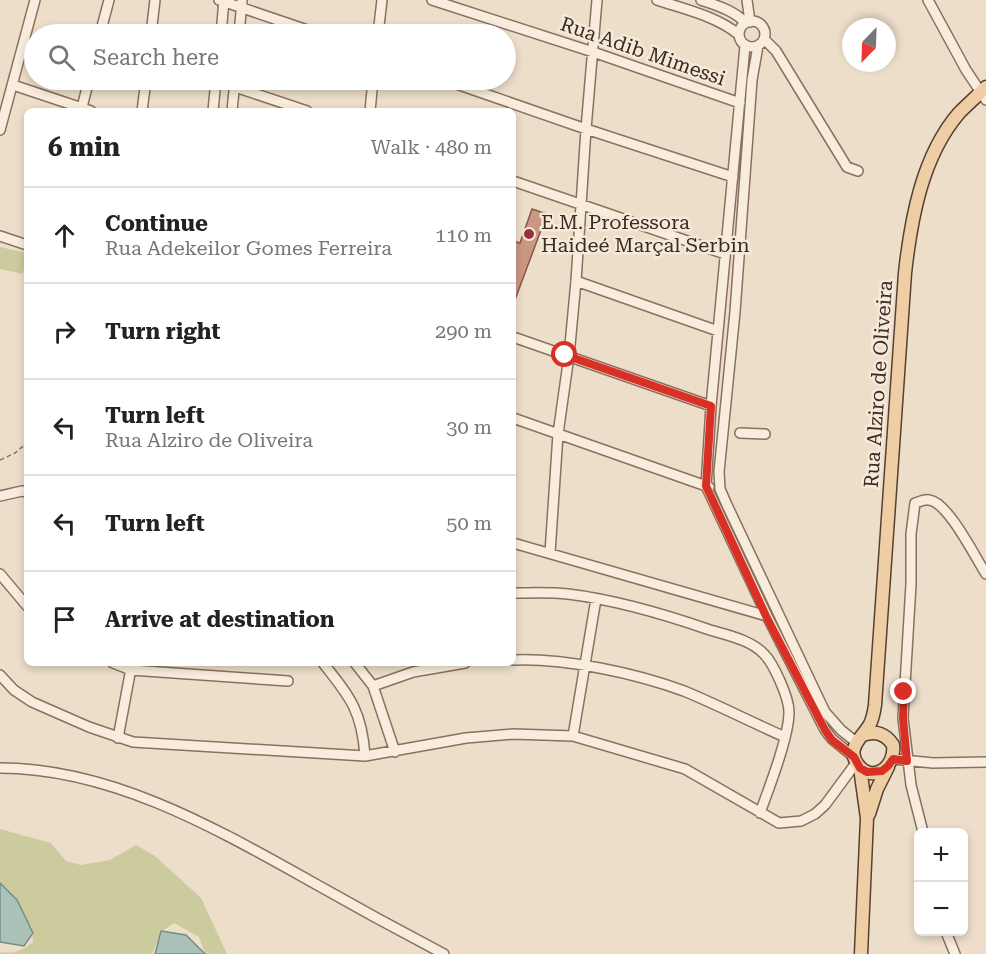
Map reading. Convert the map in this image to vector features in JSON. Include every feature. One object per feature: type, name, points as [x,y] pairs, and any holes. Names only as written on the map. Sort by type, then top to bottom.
[{"type":"main road","name":"Rua Alziro de Oliveira","points":[[861,954],[867,818],[857,763],[860,738],[871,722],[875,705],[910,229],[931,160],[958,114],[984,93]]},
{"type":"main road","name":"Rua Alziro de Oliveira","points":[[867,818],[877,789],[890,763],[893,745],[875,705]]},
{"type":"main road","points":[[860,738],[877,732],[889,739]]},
{"type":"main road","points":[[857,763],[875,773],[890,763]]},
{"type":"street","points":[[29,24],[35,0]]},
{"type":"street","points":[[103,24],[109,0]]},
{"type":"street","points":[[152,24],[155,0]]},
{"type":"street","points":[[221,24],[222,0],[242,3],[294,24]]},
{"type":"street","points":[[379,24],[382,0]]},
{"type":"street","name":"Rua Adib Mimessi","points":[[432,0],[506,24]]},
{"type":"street","points":[[550,553],[558,434],[569,356],[576,281],[597,0]]},
{"type":"street","points":[[0,675],[14,690],[32,702],[118,738],[145,743],[365,756],[466,738],[513,734],[573,736],[685,769],[778,823],[801,821],[825,805],[857,763],[832,740],[825,730],[766,616],[706,486],[711,406],[745,46],[738,34],[730,27],[657,0]]},
{"type":"street","points":[[701,0],[730,10],[748,22],[759,23],[764,30],[752,80],[735,312],[719,472],[720,489],[825,712],[841,730],[860,738]]},
{"type":"street","points":[[738,34],[748,22],[747,0]]},
{"type":"street","points":[[928,0],[984,93]]},
{"type":"street","points":[[240,24],[242,3]]},
{"type":"street","name":"Rua Adib Mimessi","points":[[516,27],[740,103]]},
{"type":"street","points":[[0,130],[24,42]]},
{"type":"street","points":[[745,46],[761,43],[776,51],[847,167],[858,171]]},
{"type":"street","points":[[13,85],[24,89]]},
{"type":"street","points":[[27,90],[79,108]]},
{"type":"street","points":[[85,108],[88,90]]},
{"type":"street","points":[[142,108],[145,90]]},
{"type":"street","points":[[213,108],[215,90]]},
{"type":"street","points":[[232,108],[234,90]]},
{"type":"street","points":[[253,90],[300,108]]},
{"type":"street","points":[[370,108],[372,90]]},
{"type":"street","points":[[474,90],[733,177]]},
{"type":"street","points":[[516,182],[725,254]]},
{"type":"street","points":[[0,236],[24,244]]},
{"type":"street","points":[[576,281],[718,331]]},
{"type":"street","points":[[516,338],[711,406]]},
{"type":"street","points":[[516,419],[720,489]]},
{"type":"street","points":[[740,433],[765,434]]},
{"type":"street","points":[[0,496],[24,491]]},
{"type":"street","points":[[921,828],[907,761],[903,718],[911,584],[911,534],[915,503],[927,499],[936,502],[945,511],[986,574]]},
{"type":"street","points":[[516,544],[766,616]]},
{"type":"street","points":[[0,574],[24,602]]},
{"type":"street","points":[[516,593],[566,594],[661,613],[739,639],[758,648],[771,663],[787,700],[789,712],[785,737],[760,813]]},
{"type":"street","points":[[573,736],[596,599]]},
{"type":"street","points":[[516,660],[586,666],[651,680],[685,692],[785,737]]},
{"type":"street","points":[[118,738],[132,666],[288,681]]},
{"type":"street","points":[[325,666],[348,695],[358,716],[363,732],[365,756]]},
{"type":"street","points":[[357,666],[373,686],[395,752]]},
{"type":"street","points":[[373,686],[413,672],[448,666]]},
{"type":"street","points":[[890,763],[907,761],[986,762]]},
{"type":"street","points":[[0,768],[38,770],[86,778],[153,802],[234,838],[444,954]]},
{"type":"street","points":[[948,936],[955,954]]},
{"type":"path","points":[[0,460],[24,446]]},
{"type":"green space","points":[[0,247],[24,252],[22,274],[0,269]]},
{"type":"green space","points":[[0,829],[51,843],[66,861],[81,865],[110,860],[136,845],[155,856],[201,898],[227,954],[205,954],[199,937],[174,923],[161,932],[152,954],[0,954],[0,952],[18,951],[33,942],[32,927],[0,888]]},
{"type":"shaded area","points":[[0,883],[17,900],[33,933],[24,946],[0,942]]},
{"type":"shaded area","points":[[161,931],[186,935],[205,954],[155,954]]},
{"type":"building","points":[[532,209],[547,214],[516,297],[516,242],[520,243]]},
{"type":"place","name":"E.M. Professora Haideé Marçal Serbin","points":[[529,234]]},
{"type":"route","points":[[565,355],[711,406],[706,486],[766,616],[825,730],[832,740],[854,757],[860,768],[867,772],[882,771],[893,759],[907,761],[903,718],[904,692]]}]
